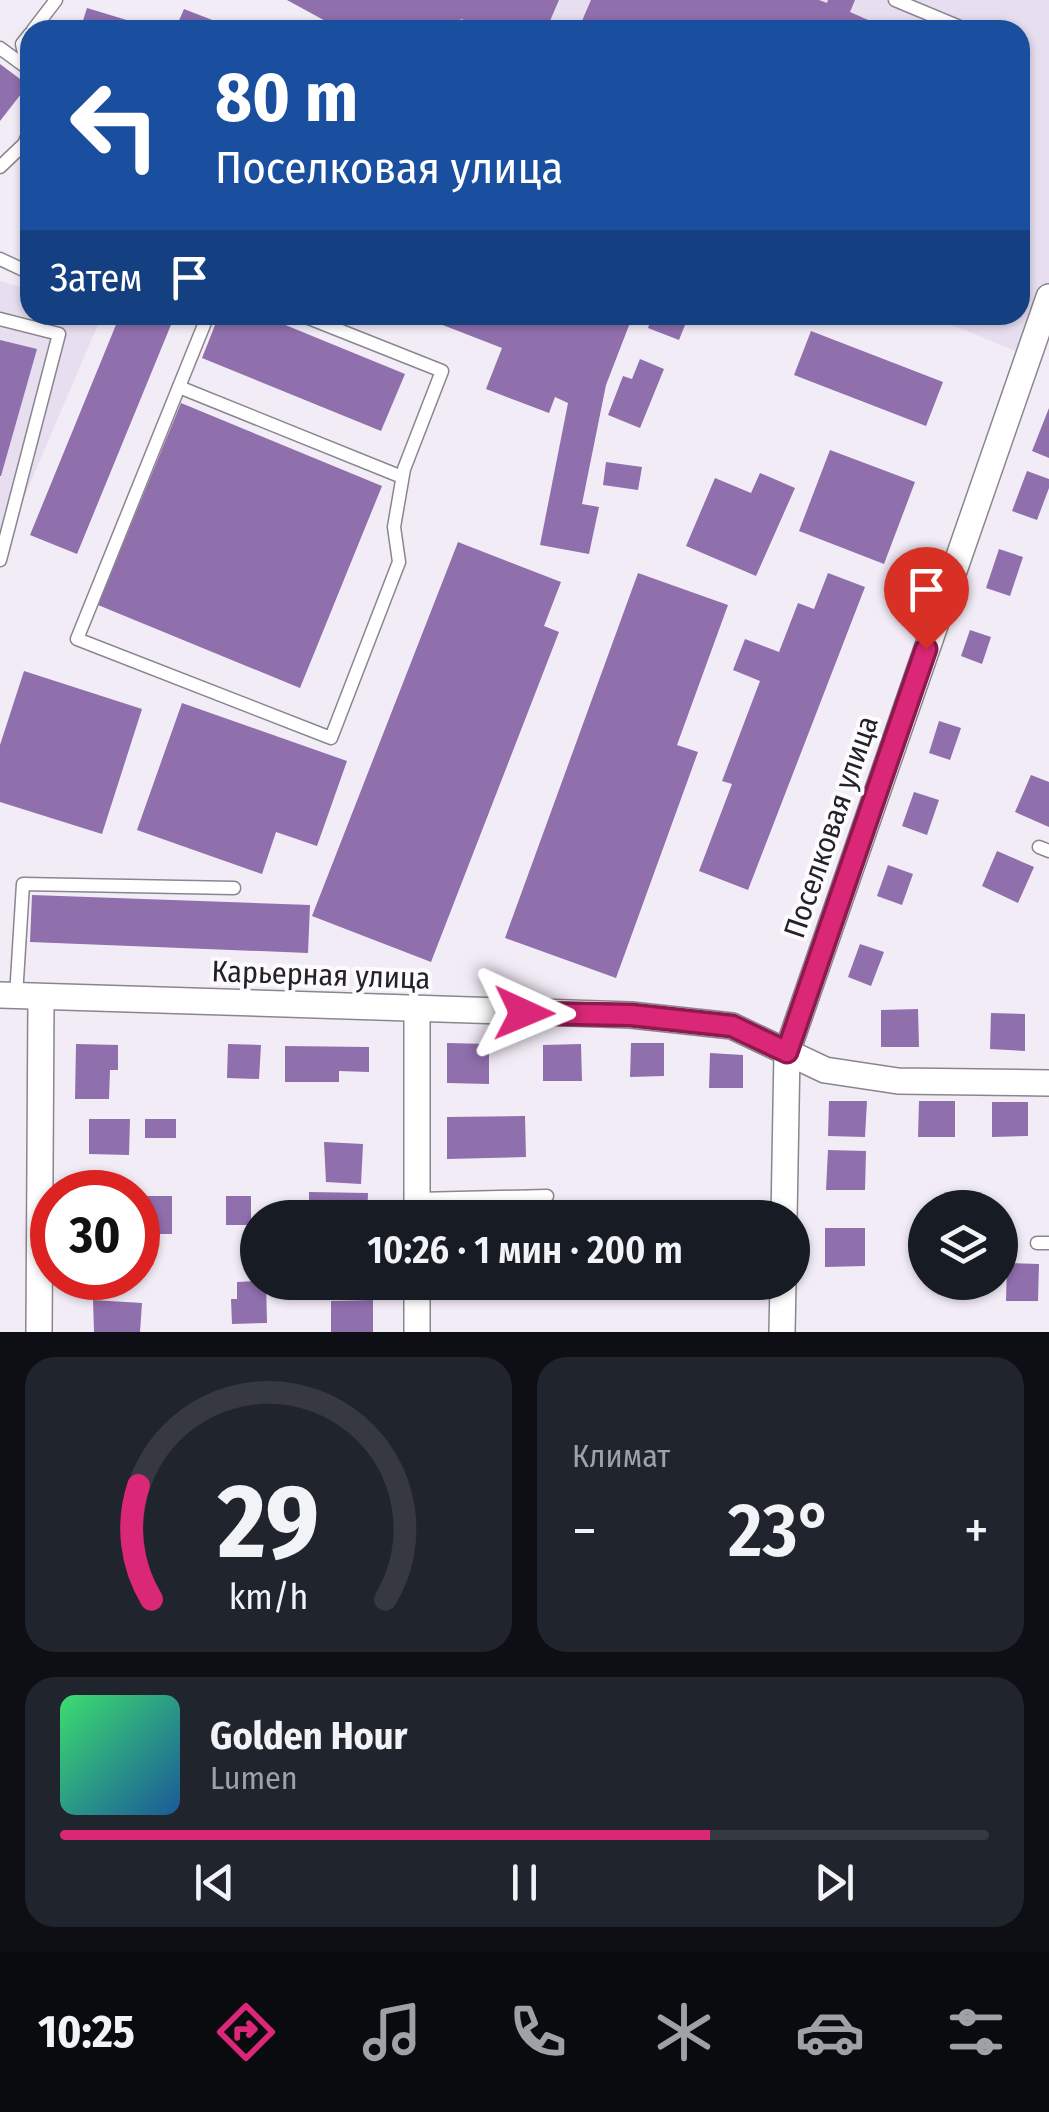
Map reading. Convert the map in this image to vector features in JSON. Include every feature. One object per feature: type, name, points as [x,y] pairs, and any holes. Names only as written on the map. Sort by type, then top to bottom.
[{"type":"street","name":"Поселковая улица","points":[[784,1200],[787,1052],[1049,296]]},
{"type":"street","name":"Карьерная улица","points":[[19,997],[631,1015],[732,1026],[824,1070],[898,1081],[1049,1083]]},
{"type":"street","points":[[19,997],[39,1332]]},
{"type":"street","points":[[417,1011],[417,1200]]},
{"type":"street","points":[[417,1300],[417,1332]]},
{"type":"street","points":[[782,1332],[783,1300]]},
{"type":"lane","points":[[895,0],[943,20]]},
{"type":"lane","points":[[0,167],[20,148]]},
{"type":"lane","points":[[0,560],[4,532],[59,334],[24,325]]},
{"type":"lane","points":[[204,325],[77,639],[330,738],[399,562],[394,527],[402,477],[442,371],[326,325]]},
{"type":"lane","points":[[179,387],[402,477]]},
{"type":"lane","points":[[19,997],[23,884],[234,888]]},
{"type":"lane","points":[[504,1200],[547,1196]]},
{"type":"shaded area","points":[[287,0],[1049,0],[1049,301],[1028,356],[952,325],[1030,325],[1030,20],[324,20]]},
{"type":"shaded area","points":[[0,281],[20,287],[20,325],[98,325],[0,554]]},
{"type":"building","points":[[287,0],[559,0],[550,20],[324,20]]},
{"type":"building","points":[[591,0],[855,0],[850,12],[868,20],[582,20]]},
{"type":"building","points":[[87,8],[127,20],[83,20]]},
{"type":"building","points":[[184,9],[212,20],[179,20]]},
{"type":"building","points":[[0,64],[20,79],[20,95],[0,121]]},
{"type":"building","points":[[116,325],[171,325],[77,554],[30,535]]},
{"type":"building","points":[[215,325],[285,325],[405,374],[381,431],[202,358]]},
{"type":"building","points":[[443,325],[629,325],[606,385],[582,504],[599,507],[589,554],[540,545],[568,403],[555,397],[549,413],[486,389],[502,348]]},
{"type":"building","points":[[649,325],[685,325],[679,340],[648,328]]},
{"type":"building","points":[[811,331],[943,382],[926,426],[794,375]]},
{"type":"building","points":[[0,340],[37,349],[1,476],[0,476]]},
{"type":"building","points":[[640,359],[664,369],[640,428],[608,415],[623,376],[632,379]]},
{"type":"building","points":[[181,403],[382,486],[300,688],[98,605]]},
{"type":"building","points":[[1049,408],[1049,458],[1032,451]]},
{"type":"building","points":[[830,450],[915,482],[884,564],[799,531]]},
{"type":"building","points":[[606,462],[642,467],[638,490],[603,485]]},
{"type":"building","points":[[1027,471],[1049,479],[1037,520],[1012,511]]},
{"type":"building","points":[[760,473],[795,488],[756,576],[686,546],[715,478],[751,493]]},
{"type":"building","points":[[458,542],[561,582],[544,626],[559,632],[431,962],[312,916]]},
{"type":"building","points":[[999,549],[1023,557],[1010,596],[986,588]]},
{"type":"building","points":[[638,573],[728,605],[677,745],[698,752],[616,978],[505,938]]},
{"type":"building","points":[[828,573],[865,587],[748,890],[699,871],[732,784],[722,781],[760,681],[733,670],[745,639],[779,652],[798,603],[814,609]]},
{"type":"building","points":[[970,630],[991,637],[982,664],[961,656]]},
{"type":"building","points":[[24,671],[142,709],[102,834],[0,802],[0,745]]},
{"type":"building","points":[[182,703],[347,761],[317,846],[276,832],[262,874],[137,830]]},
{"type":"building","points":[[939,721],[961,728],[950,760],[929,753]]},
{"type":"building","points":[[1031,775],[1049,782],[1049,827],[1015,812]]},
{"type":"building","points":[[914,792],[939,800],[927,835],[902,826]]},
{"type":"building","points":[[997,851],[1034,867],[1018,903],[982,886]]},
{"type":"building","points":[[888,865],[913,874],[902,905],[877,896]]},
{"type":"building","points":[[32,895],[310,905],[308,953],[30,942]]},
{"type":"building","points":[[860,944],[884,952],[871,986],[848,977]]},
{"type":"building","points":[[918,1009],[919,1047],[881,1047],[881,1010]]},
{"type":"building","points":[[991,1013],[1025,1014],[1025,1051],[990,1049]]},
{"type":"building","points":[[447,1043],[489,1044],[489,1084],[447,1083]]},
{"type":"building","points":[[631,1043],[664,1043],[664,1076],[630,1077]]},
{"type":"building","points":[[76,1044],[118,1045],[118,1070],[110,1070],[109,1099],[75,1099]]},
{"type":"building","points":[[228,1044],[261,1045],[259,1079],[227,1078]]},
{"type":"building","points":[[581,1044],[582,1081],[543,1081],[543,1045]]},
{"type":"building","points":[[285,1046],[369,1047],[369,1072],[339,1071],[339,1082],[285,1082]]},
{"type":"building","points":[[710,1053],[743,1055],[743,1088],[709,1088]]},
{"type":"building","points":[[829,1101],[867,1101],[865,1137],[828,1136]]},
{"type":"building","points":[[919,1101],[955,1101],[955,1137],[918,1137]]},
{"type":"building","points":[[992,1102],[1028,1102],[1028,1136],[992,1137]]},
{"type":"building","points":[[525,1116],[526,1157],[447,1159],[447,1117]]},
{"type":"building","points":[[89,1119],[130,1119],[129,1155],[89,1154]]},
{"type":"building","points":[[145,1119],[176,1119],[176,1138],[145,1138]]},
{"type":"building","points":[[324,1142],[363,1144],[361,1184],[326,1182]]},
{"type":"building","points":[[828,1150],[866,1151],[865,1190],[826,1190]]},
{"type":"building","points":[[309,1192],[368,1193],[368,1200],[309,1200]]},
{"type":"building","points":[[160,1196],[172,1196],[172,1234],[160,1234]]},
{"type":"building","points":[[226,1196],[251,1196],[251,1200],[240,1200],[240,1225],[226,1225]]},
{"type":"building","points":[[825,1228],[865,1228],[865,1266],[825,1267]]},
{"type":"building","points":[[1018,1263],[1039,1264],[1038,1301],[1006,1301],[1018,1300]]},
{"type":"building","points":[[237,1282],[240,1300],[266,1300],[267,1323],[232,1324],[231,1299],[237,1299]]},
{"type":"building","points":[[93,1300],[142,1303],[140,1332],[94,1332]]},
{"type":"building","points":[[373,1300],[373,1332],[331,1332],[331,1301]]},
{"type":"route","points":[[524,1013],[631,1015],[732,1026],[787,1052],[926,649]]}]
